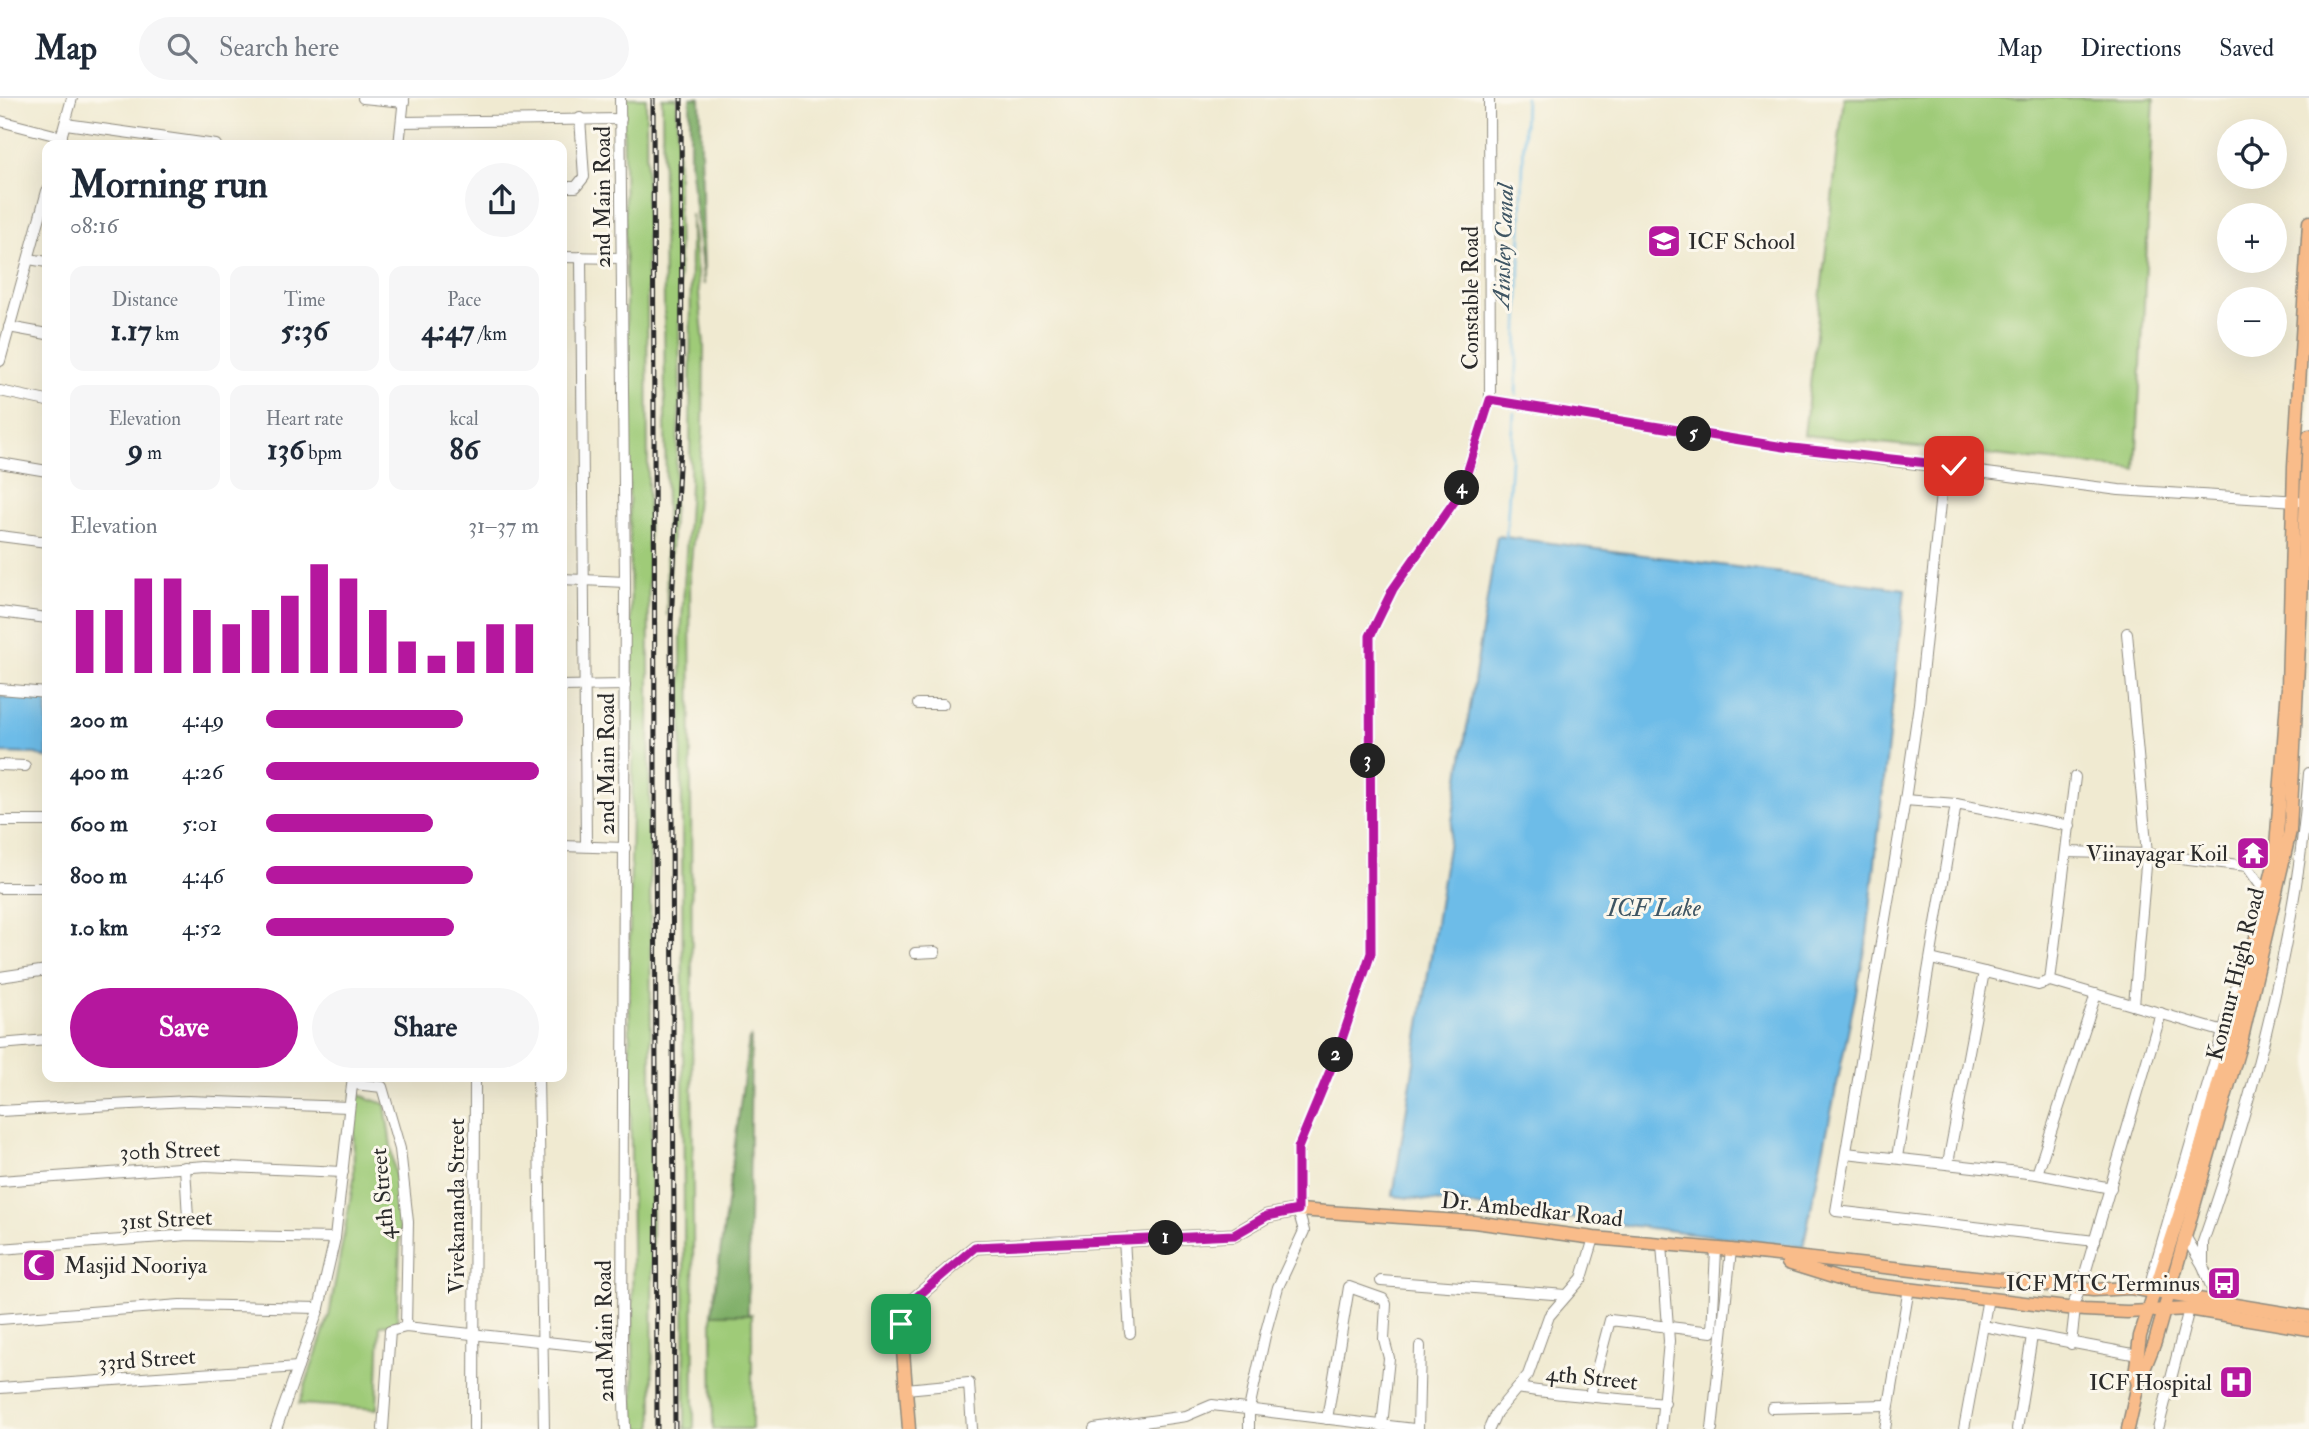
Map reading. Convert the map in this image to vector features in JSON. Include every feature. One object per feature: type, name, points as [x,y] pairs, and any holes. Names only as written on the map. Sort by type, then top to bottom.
[{"type":"main road","points":[[2233,1035],[2275,861],[2302,502],[2309,222]]},
{"type":"main road","name":"Konnur High Road","points":[[2138,1384],[2138,1355],[2147,1312],[2233,1035],[2290,831],[2304,634],[2302,502],[2309,436]]},
{"type":"main road","name":"Konnur High Road","points":[[2128,1429],[2138,1384],[2155,1342],[2185,1236],[2233,1035]]},
{"type":"main road","name":"Dr. Ambedkar Road","points":[[909,1429],[901,1324],[912,1301],[975,1247],[1234,1235],[1267,1216],[1298,1210],[1474,1222],[1594,1238],[1731,1250],[2081,1289],[2130,1288],[2309,1317]]},
{"type":"main road","name":"Dr. Ambedkar Road","points":[[1761,1254],[1849,1283],[2073,1309],[2147,1312],[2189,1309],[2309,1329]]},
{"type":"street","points":[[60,140],[72,98]]},
{"type":"street","points":[[363,98],[404,100],[400,140]]},
{"type":"street","name":"2nd Main Road","points":[[620,98],[625,582],[622,1350],[625,1429]]},
{"type":"street","name":"Constable Road","points":[[1248,1429],[1249,1409],[1278,1287],[1304,1231],[1298,1210],[1298,1148],[1337,1054],[1371,953],[1370,636],[1393,589],[1461,492],[1490,400],[1489,98]]},
{"type":"street","points":[[567,187],[576,187],[584,177],[580,118]]},
{"type":"street","points":[[402,122],[621,119]]},
{"type":"street","points":[[0,121],[57,140]]},
{"type":"street","points":[[66,124],[180,140]]},
{"type":"street","points":[[0,361],[42,211]]},
{"type":"street","points":[[567,257],[622,258]]},
{"type":"street","points":[[581,257],[586,846]]},
{"type":"street","points":[[29,259],[42,261]]},
{"type":"street","points":[[9,327],[42,333]]},
{"type":"street","points":[[0,391],[42,400]]},
{"type":"street","points":[[1490,400],[1770,445],[1944,465],[2119,490],[2302,502]]},
{"type":"street","points":[[0,463],[42,470]]},
{"type":"street","points":[[1944,465],[1919,704],[1836,1211],[2095,1241]]},
{"type":"street","points":[[0,537],[42,541]]},
{"type":"street","points":[[567,580],[625,582]]},
{"type":"street","points":[[0,612],[42,617]]},
{"type":"street","points":[[2127,633],[2147,854],[2134,1004]]},
{"type":"street","points":[[567,686],[625,685]]},
{"type":"street","points":[[0,689],[42,693]]},
{"type":"street","points":[[918,705],[943,704]]},
{"type":"street","points":[[0,765],[25,766]]},
{"type":"street","points":[[2203,1266],[2203,1242],[2268,1026],[2307,834],[2309,773]]},
{"type":"street","points":[[2050,981],[2075,777]]},
{"type":"street","points":[[1905,800],[1956,804],[2070,827]]},
{"type":"street","points":[[1897,1157],[1956,804]]},
{"type":"street","points":[[0,821],[42,821]]},
{"type":"street","points":[[2290,831],[2307,834]]},
{"type":"street","points":[[567,846],[625,848]]},
{"type":"street","points":[[2067,852],[2147,854],[2247,866],[2263,889],[2233,1035],[2151,1278]]},
{"type":"street","points":[[0,888],[42,888]]},
{"type":"street","points":[[915,953],[934,952]]},
{"type":"street","points":[[1931,959],[2038,985],[2050,981],[2233,1035]]},
{"type":"street","points":[[0,977],[42,971]]},
{"type":"street","points":[[1948,1163],[1984,972]]},
{"type":"street","points":[[2037,1174],[2096,994]]},
{"type":"street","points":[[2086,1270],[2161,1013]]},
{"type":"street","points":[[0,1044],[42,1040]]},
{"type":"street","points":[[276,1429],[319,1308],[335,1238],[353,1082]]},
{"type":"street","name":"4th Street","points":[[361,1082],[382,1087],[400,1149],[408,1222],[406,1327]]},
{"type":"street","name":"Vivekananda Street","points":[[474,1429],[475,1082]]},
{"type":"street","points":[[538,1082],[544,1429]]},
{"type":"street","points":[[0,1111],[188,1101],[349,1107]]},
{"type":"street","points":[[1846,1153],[2037,1174],[2111,1188]]},
{"type":"street","points":[[185,1167],[189,1235]]},
{"type":"street","name":"30th Street","points":[[0,1181],[185,1167],[343,1172]]},
{"type":"street","name":"31st Street","points":[[0,1250],[189,1235],[335,1238]]},
{"type":"street","points":[[2185,1236],[2203,1266],[2218,1304]]},
{"type":"street","points":[[1489,1429],[1496,1413],[1528,1375],[1549,1316],[1582,1278],[1594,1238]]},
{"type":"street","points":[[1125,1240],[1129,1333]]},
{"type":"street","points":[[1661,1244],[1667,1328],[1665,1404],[1661,1429]]},
{"type":"street","points":[[1590,1395],[1610,1320],[1713,1332],[1716,1250]]},
{"type":"street","points":[[1712,1429],[1731,1250]]},
{"type":"street","points":[[1381,1281],[1566,1295]]},
{"type":"street","points":[[1332,1423],[1349,1287],[1383,1299],[1386,1304],[1384,1339],[1389,1358],[1382,1426]]},
{"type":"street","points":[[1885,1429],[1886,1405],[1909,1288]]},
{"type":"street","points":[[2071,1344],[2073,1309],[2081,1289]]},
{"type":"street","points":[[1964,1429],[1988,1298]]},
{"type":"street","points":[[0,1319],[180,1305],[319,1308]]},
{"type":"street","points":[[2158,1429],[2189,1309]]},
{"type":"street","points":[[1983,1326],[2138,1355]]},
{"type":"street","points":[[383,1429],[390,1331],[406,1327],[622,1350]]},
{"type":"street","points":[[2017,1429],[2032,1336]]},
{"type":"street","points":[[1094,1429],[1186,1416],[1212,1405],[1332,1423],[1416,1429],[1420,1346]]},
{"type":"street","name":"33rd Street","points":[[0,1388],[298,1367]]},
{"type":"street","points":[[906,1389],[969,1383],[972,1429]]},
{"type":"street","name":"4th Street","points":[[1517,1388],[1561,1395],[1590,1395],[1665,1404]]},
{"type":"street","points":[[1772,1408],[1886,1405]]},
{"type":"green space","points":[[623,98],[646,98],[653,1429],[634,1429],[629,968],[633,755]]},
{"type":"green space","points":[[662,98],[677,98],[680,399],[667,616]]},
{"type":"green space","points":[[690,98],[700,98],[704,285],[690,162]]},
{"type":"green space","points":[[1844,98],[2154,98],[2136,470],[1804,435]]},
{"type":"green space","points":[[691,214],[704,344],[703,432],[690,573],[694,1429],[685,1429],[681,638],[690,484]]},
{"type":"green space","points":[[751,1037],[748,1314],[712,1314],[749,1039]]},
{"type":"green space","points":[[353,1093],[385,1104],[401,1216],[397,1324],[380,1325],[377,1409],[299,1404],[329,1316],[354,1179]]},
{"type":"green space","points":[[712,1314],[752,1314],[752,1429],[713,1429]]},
{"type":"water","name":"ICF Lake","points":[[1497,536],[1905,589],[1866,945],[1803,1247],[1393,1196]]},
{"type":"water","points":[[0,697],[42,698],[42,757],[36,754],[0,753]]},
{"type":"waterway","name":"Ainsley Canal","points":[[1516,395],[1525,98]]},
{"type":"waterway","name":"Ainsley Canal","points":[[1506,540],[1514,413]]},
{"type":"railway","points":[[653,98],[657,1429]]},
{"type":"railway","points":[[675,1429],[671,622],[682,408],[681,98]]},
{"type":"place","name":"ICF School","points":[[1664,241]]},
{"type":"place","name":"Viinayagar Koil","points":[[2253,853]]},
{"type":"place","name":"Masjid Nooriya","points":[[39,1265]]},
{"type":"place","name":"ICF MTC Terminus","points":[[2224,1283]]},
{"type":"place","name":"ICF Hospital","points":[[2236,1382]]},
{"type":"route","points":[[901,1324],[912,1301],[975,1247],[1234,1235],[1267,1216],[1298,1210],[1298,1148],[1337,1054],[1371,953],[1368,757],[1370,636],[1393,589],[1461,492],[1490,400],[1784,447],[1954,466]]}]
